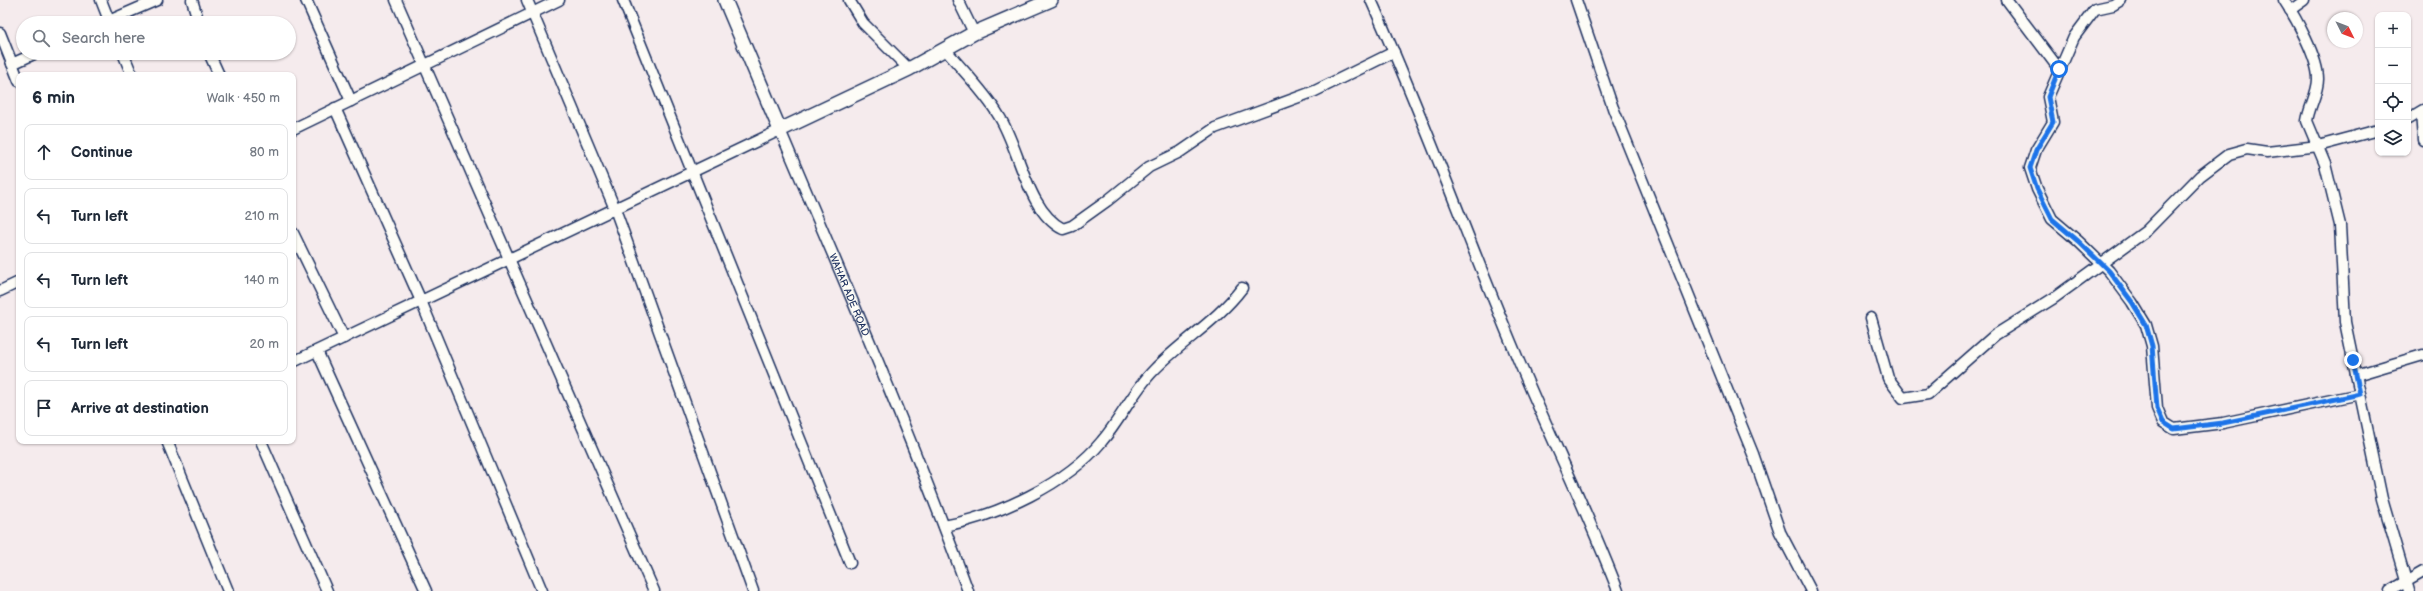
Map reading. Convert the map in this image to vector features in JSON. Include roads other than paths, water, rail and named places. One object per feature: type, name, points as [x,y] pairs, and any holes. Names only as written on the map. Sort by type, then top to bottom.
[{"type":"street","points":[[101,0],[106,16]]},
{"type":"street","points":[[121,16],[156,0]]},
{"type":"street","points":[[192,0],[197,16]]},
{"type":"street","points":[[306,0],[351,101]]},
{"type":"street","points":[[396,0],[654,591]]},
{"type":"street","points":[[527,0],[615,209],[753,591]]},
{"type":"street","points":[[296,128],[559,0]]},
{"type":"street","points":[[623,0],[850,563]]},
{"type":"street","name":"WAHAR ADE ROAD","points":[[725,0],[944,526],[968,591]]},
{"type":"street","points":[[849,0],[863,23],[909,69]]},
{"type":"street","points":[[958,0],[974,33]]},
{"type":"street","points":[[296,361],[909,69],[974,33],[1051,0]]},
{"type":"street","points":[[1371,0],[1394,52],[1515,353],[1596,532],[1618,591]]},
{"type":"street","points":[[1576,0],[1613,108],[1753,454],[1780,532],[1811,591]]},
{"type":"street","points":[[2007,0],[2059,69]]},
{"type":"street","points":[[2122,0],[2113,5],[2095,10],[2074,37],[2048,97],[2053,122],[2036,150],[2030,168],[2052,219],[2102,264],[2132,302],[2146,325],[2152,346],[2157,408],[2163,422],[2174,429],[2223,423],[2360,394]]},
{"type":"street","points":[[2284,0],[2316,65],[2318,79],[2307,121],[2329,177],[2340,225],[2345,322],[2382,500],[2408,586]]},
{"type":"street","points":[[2290,10],[2304,0]]},
{"type":"street","points":[[0,33],[16,74]]},
{"type":"street","points":[[945,49],[1000,116],[1039,207],[1051,223],[1063,229],[1072,226],[1107,201],[1149,167],[1180,152],[1215,128],[1315,90],[1394,52]]},
{"type":"street","points":[[12,64],[21,60]]},
{"type":"street","points":[[126,60],[131,72]]},
{"type":"street","points":[[212,60],[218,72]]},
{"type":"street","points":[[335,108],[421,302],[542,591]]},
{"type":"street","points":[[2411,117],[2422,111],[2423,140]]},
{"type":"street","points":[[1871,318],[1888,378],[1903,398],[1928,394],[1995,335],[2054,298],[2146,231],[2200,176],[2229,154],[2247,149],[2267,152],[2318,146],[2375,131]]},
{"type":"street","points":[[296,239],[344,338]]},
{"type":"street","points":[[0,291],[16,283]]},
{"type":"street","points":[[944,526],[966,522],[992,512],[1056,481],[1102,441],[1151,373],[1172,352],[1217,318],[1242,288]]},
{"type":"street","points":[[317,351],[426,591]]},
{"type":"street","points":[[2356,375],[2423,354]]},
{"type":"street","points":[[169,444],[228,591]]},
{"type":"street","points":[[262,444],[327,591]]},
{"type":"street","points":[[2390,591],[2408,586],[2423,572]]}]
